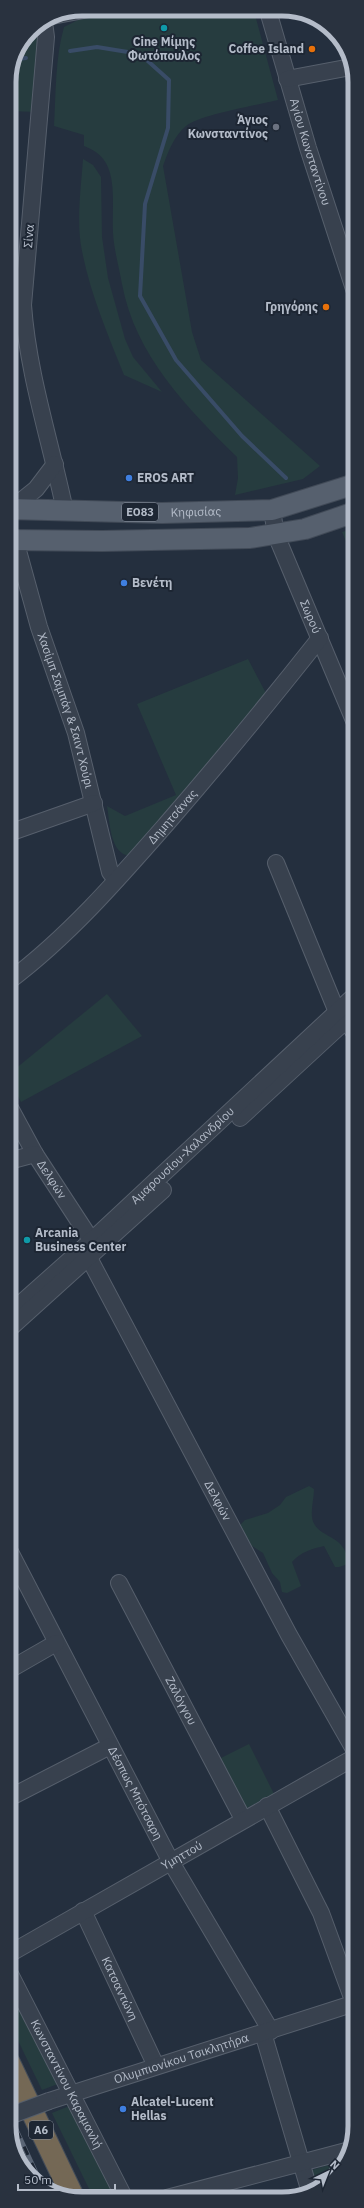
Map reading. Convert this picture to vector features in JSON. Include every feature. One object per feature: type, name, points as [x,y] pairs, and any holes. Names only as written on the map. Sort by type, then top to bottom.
[{"type":"highway","name":"Α6","points":[[16,2078],[70,2191]]},
{"type":"main road","name":"Κηφισίας","points":[[16,509],[162,513],[272,510],[348,486]]},
{"type":"main road","points":[[16,540],[102,541],[250,538],[276,535],[305,529],[348,514]]},
{"type":"street","name":"Αγίου Κωνσταντίνου","points":[[269,16],[287,79],[348,270]]},
{"type":"street","name":"Σίνα","points":[[45,29],[23,305],[26,335],[65,511]]},
{"type":"street","points":[[287,79],[347,68]]},
{"type":"street","points":[[16,504],[36,489],[55,464]]},
{"type":"street","name":"Σωρού","points":[[272,510],[276,535],[348,706]]},
{"type":"street","name":"Χασίμπ Σαμπάγ & Σαιντ Χούρι","points":[[16,553],[39,627],[76,733],[110,872],[116,880]]},
{"type":"street","name":"Δημητσάνας","points":[[16,975],[42,953],[116,880],[216,768],[320,638]]},
{"type":"street","points":[[16,831],[94,803]]},
{"type":"street","points":[[276,863],[346,1014]]},
{"type":"street","name":"Αμαρουσίου-Χαλανδρίου","points":[[16,1322],[90,1250],[346,1014]]},
{"type":"street","name":"Δελφών","points":[[16,1119],[90,1250],[288,1635],[348,1739]]},
{"type":"street","points":[[16,1159],[35,1154]]},
{"type":"street","name":"Αμαρουσίου-Χαλανδρίου","points":[[16,1308],[90,1250]]},
{"type":"street","name":"Δέσπως Μπότσαρη","points":[[16,1564],[171,1862],[267,2032],[308,2186]]},
{"type":"street","name":"Ζαλόγγου","points":[[120,1583],[243,1819]]},
{"type":"street","points":[[16,1666],[56,1643]]},
{"type":"street","points":[[16,1791],[110,1746]]},
{"type":"street","name":"Υμηττού","points":[[16,1950],[171,1862],[243,1819],[348,1761]]},
{"type":"street","points":[[267,1806],[321,1913],[348,1987]]},
{"type":"street","name":"Κατσαντώνη","points":[[83,1911],[156,2066]]},
{"type":"street","name":"Κωνσταντίνου Καραμανλή","points":[[16,1986],[121,2192]]},
{"type":"street","name":"Ολυμπιονίκου Τσικλητήρα","points":[[16,2113],[70,2093],[267,2032],[348,2005]]},
{"type":"street","points":[[191,2192],[342,2152]]},
{"type":"green space","points":[[101,16],[255,16],[278,100],[216,114],[186,126],[175,139],[163,166],[192,332],[201,360],[320,466],[303,479],[235,495],[238,478],[237,457],[182,399],[151,357],[138,334],[129,310],[114,246],[112,180],[106,163],[97,153],[84,146],[84,135],[54,126],[57,64],[61,39],[64,27],[78,20]]},
{"type":"green space","points":[[38,32],[39,35],[37,112],[16,111],[16,82],[17,69],[21,57],[27,46]]},
{"type":"green space","points":[[83,159],[93,165],[101,177],[102,237],[108,278],[125,339],[133,357],[162,392],[124,375],[95,298],[85,267],[79,229]]},
{"type":"green space","points":[[348,530],[348,546],[342,532]]},
{"type":"green space","points":[[248,659],[268,697],[130,856],[123,854],[118,850],[112,837],[107,806],[125,816],[176,795],[137,704]]},
{"type":"green space","points":[[107,994],[142,1036],[21,1102],[16,1092],[16,1068]]},
{"type":"green space","points":[[309,1486],[314,1489],[312,1517],[314,1524],[324,1534],[337,1541],[342,1546],[346,1554],[348,1564],[335,1567],[324,1546],[306,1551],[292,1562],[301,1586],[287,1593],[282,1592],[280,1582],[272,1573],[263,1553],[246,1542],[239,1526],[245,1520],[268,1513],[280,1505],[286,1497]]},
{"type":"green space","points":[[249,1744],[274,1794],[239,1812],[213,1762]]},
{"type":"green space","points":[[16,1990],[63,2082],[42,2090],[16,2036]]},
{"type":"green space","points":[[74,2104],[118,2192],[91,2192],[52,2113]]},
{"type":"green space","points":[[337,2163],[329,2173],[313,2184],[309,2171]]},
{"type":"waterway","points":[[70,51],[97,47],[140,54],[169,80],[168,128],[145,204],[140,296],[176,360],[242,436],[286,478]]},
{"type":"waterway","points":[[20,59],[26,58]]},
{"type":"railway","points":[[16,2129],[37,2174]]},
{"type":"place","name":"Cine Μίμης Φωτόπουλος","points":[[164,28]]},
{"type":"place","name":"Coffee Island","points":[[312,49]]},
{"type":"place","name":"Άγιος Κωνσταντίνος","points":[[276,127]]},
{"type":"place","name":"Γρηγόρης","points":[[326,307]]},
{"type":"place","name":"EROS ART","points":[[129,478]]},
{"type":"place","name":"Βενέτη","points":[[124,583]]},
{"type":"place","name":"Arcania Business Center","points":[[27,1240]]},
{"type":"place","name":"Alcatel-Lucent Hellas","points":[[123,2109]]}]
